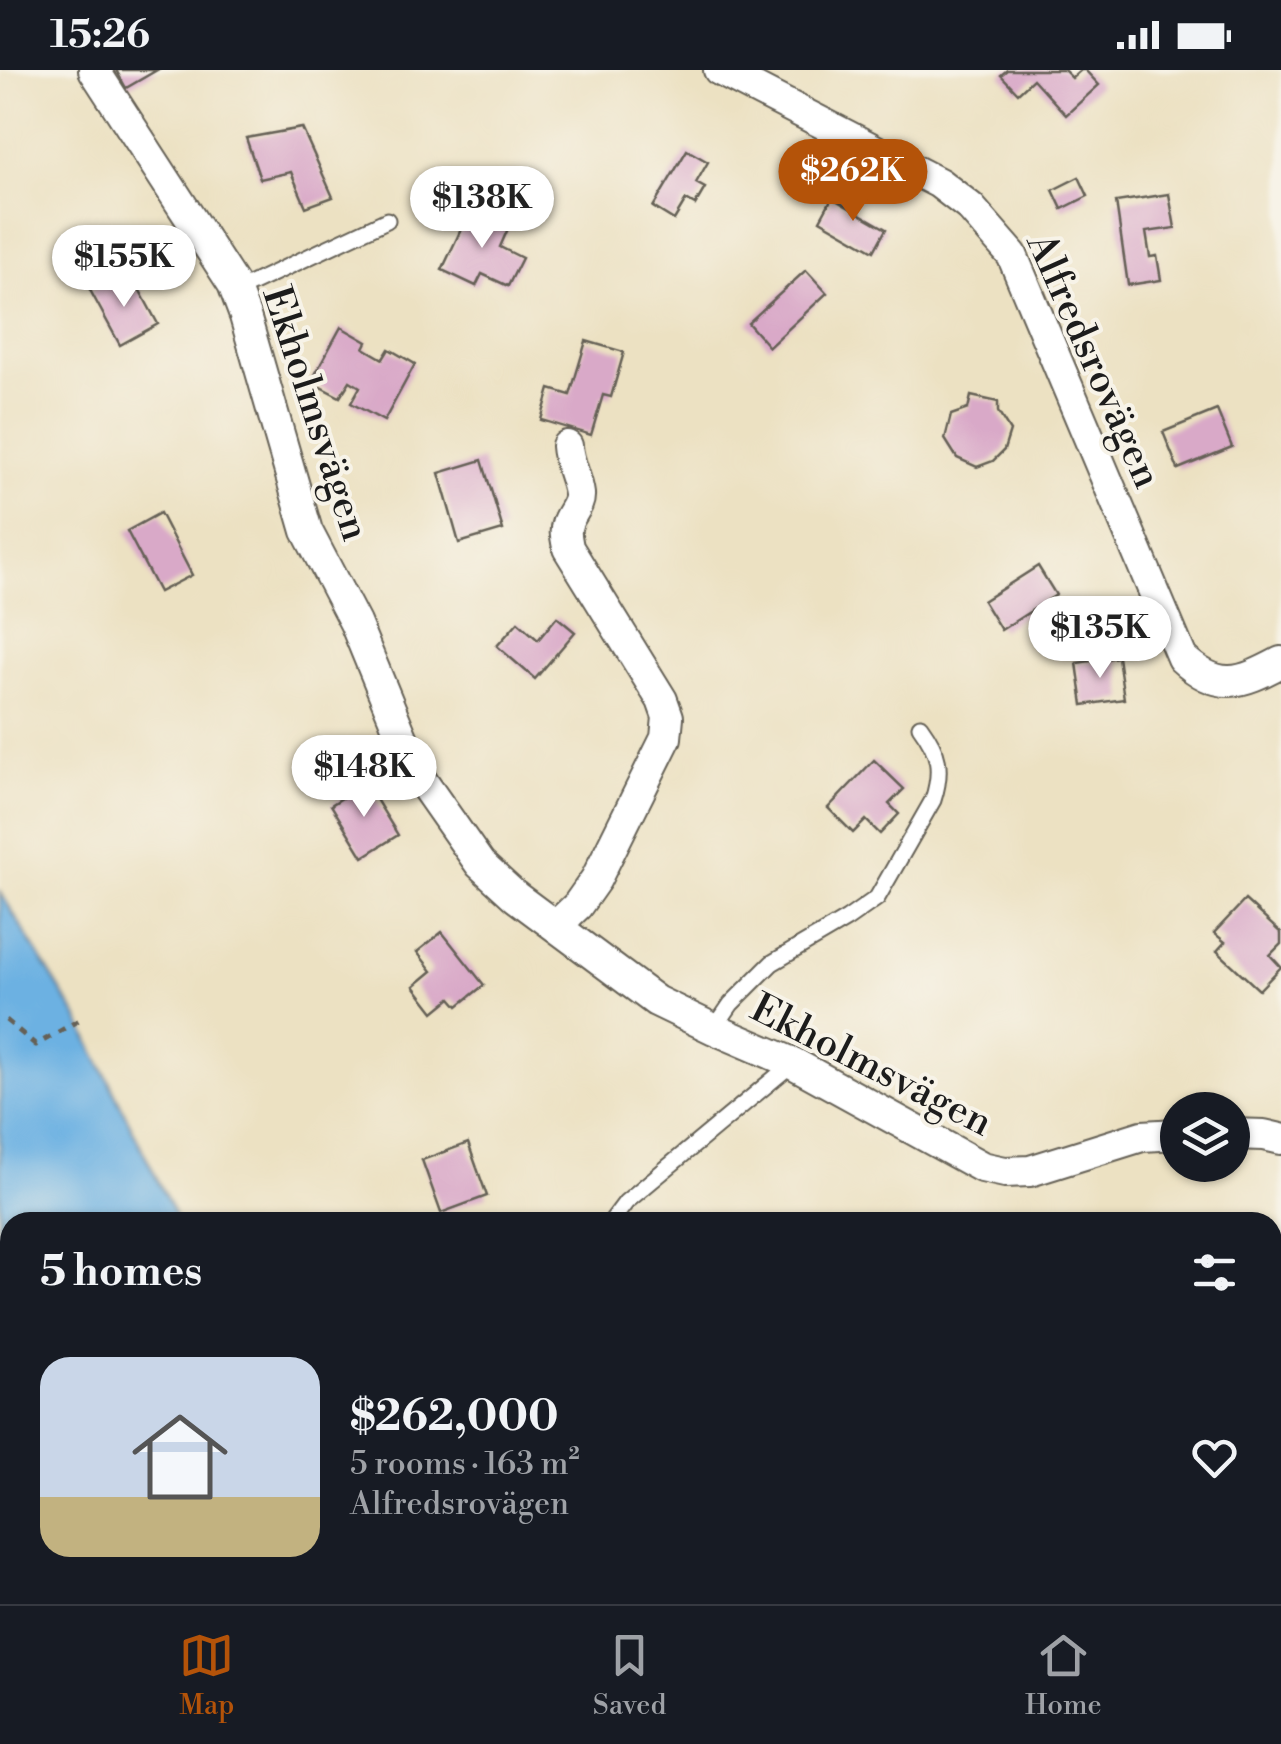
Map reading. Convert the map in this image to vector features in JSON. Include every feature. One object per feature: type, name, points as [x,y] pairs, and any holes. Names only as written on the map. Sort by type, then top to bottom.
[{"type":"street","name":"Ekholmsvägen","points":[[94,70],[233,284],[307,530],[354,622],[417,774],[480,864],[516,896],[656,1001],[793,1064],[982,1167],[1005,1172],[1030,1171],[1142,1136],[1160,1135]]},
{"type":"street","name":"Alfredsrovägen","points":[[719,70],[939,182],[970,207],[1012,256],[1182,658],[1200,674],[1224,683],[1261,673],[1281,662]]},
{"type":"street","points":[[556,926],[577,906],[596,879],[666,738],[668,717],[662,700],[568,548],[565,530],[579,502],[567,446]]},
{"type":"street","points":[[1250,1135],[1281,1139]]},
{"type":"lane","points":[[236,292],[387,220]]},
{"type":"lane","points":[[714,1030],[731,1004],[772,963],[876,898],[939,782],[939,762],[920,726]]},
{"type":"lane","points":[[619,1212],[626,1202],[793,1064]]},
{"type":"path","points":[[6,1020],[36,1045],[79,1020]]},
{"type":"water","points":[[0,892],[79,1020],[173,1212],[0,1212]]},
{"type":"building","points":[[116,70],[157,70],[126,88]]},
{"type":"building","points":[[1007,70],[1064,70],[1072,78],[1085,70],[1099,85],[1066,115],[1033,79],[1018,93],[1001,75]]},
{"type":"building","points":[[302,128],[333,197],[306,207],[291,172],[260,179],[246,138]]},
{"type":"building","points":[[687,150],[708,162],[696,183],[705,188],[695,205],[686,200],[674,220],[653,207]]},
{"type":"building","points":[[1079,177],[1088,196],[1062,209],[1053,190]]},
{"type":"building","points":[[1169,194],[1175,228],[1146,232],[1150,257],[1157,256],[1161,280],[1128,285],[1116,202]]},
{"type":"building","points":[[832,198],[886,229],[874,251],[820,220]]},
{"type":"building","points":[[472,206],[510,224],[500,247],[522,258],[508,286],[482,274],[476,286],[442,270]]},
{"type":"building","points":[[806,270],[827,293],[769,347],[748,323]]},
{"type":"building","points":[[118,275],[129,294],[139,289],[158,324],[120,345],[90,290]]},
{"type":"building","points":[[341,327],[367,342],[364,348],[383,359],[389,349],[415,364],[384,421],[351,403],[360,387],[350,381],[340,397],[311,382]]},
{"type":"building","points":[[586,341],[624,352],[611,397],[603,395],[591,435],[541,420],[550,389],[570,395]]},
{"type":"building","points":[[971,396],[998,402],[998,412],[1010,431],[1004,450],[993,461],[977,467],[957,458],[945,439],[951,415],[968,409]]},
{"type":"building","points":[[1217,410],[1232,447],[1178,469],[1163,432]]},
{"type":"building","points":[[482,460],[503,530],[459,543],[439,473]]},
{"type":"building","points":[[160,513],[192,575],[159,592],[127,531]]},
{"type":"building","points":[[1038,566],[1056,595],[1001,630],[983,601]]},
{"type":"building","points":[[557,617],[575,632],[535,679],[497,646],[518,622],[538,640]]},
{"type":"building","points":[[1118,657],[1124,699],[1083,705],[1077,663]]},
{"type":"building","points":[[874,760],[904,789],[889,804],[899,814],[880,834],[866,820],[853,833],[828,808]]},
{"type":"building","points":[[366,783],[398,835],[363,857],[331,805]]},
{"type":"building","points":[[1245,900],[1281,933],[1281,944],[1270,955],[1281,967],[1259,990],[1217,951],[1225,942],[1214,933]]},
{"type":"building","points":[[442,932],[484,985],[458,1006],[451,998],[434,1012],[414,986],[432,971],[417,952]]},
{"type":"building","points":[[468,1143],[487,1196],[441,1212],[422,1160]]}]
